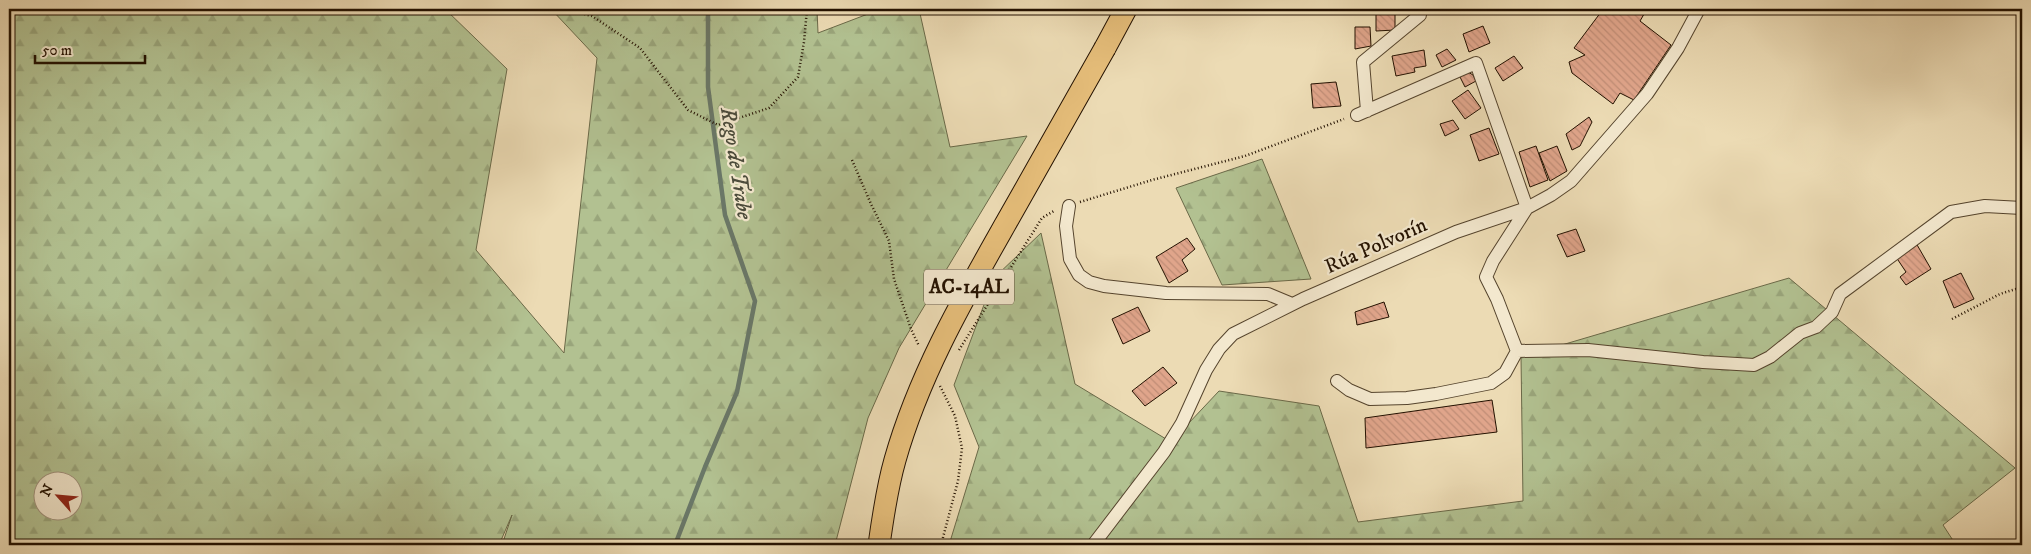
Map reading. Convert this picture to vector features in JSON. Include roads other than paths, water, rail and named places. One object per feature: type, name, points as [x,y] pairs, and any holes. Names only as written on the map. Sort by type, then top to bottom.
[{"type":"highway","name":"AC-14AL","points":[[879,545],[884,508],[895,459],[913,406],[932,360],[963,297],[1126,9]]},
{"type":"street","points":[[1338,381],[1349,390],[1370,400],[1436,394],[1491,383],[1505,373],[1517,351],[1497,298],[1486,277],[1493,261],[1527,208],[1476,63],[1362,113],[1363,62],[1420,15],[1420,9]]},
{"type":"street","name":"Rúa Polvorín","points":[[1093,545],[1164,452],[1182,423],[1206,370],[1219,350],[1233,334],[1292,304],[1456,232],[1527,208],[1551,195],[1571,181],[1647,94],[1678,48],[1699,9]]},
{"type":"street","points":[[1069,206],[1066,226],[1070,259],[1079,275],[1089,282],[1104,286],[1166,293],[1268,294],[1292,304]]},
{"type":"street","points":[[1517,351],[1588,350],[1703,362],[1754,365],[1770,357],[1800,333],[1816,327],[1832,312],[1840,294],[1951,212],[1985,206],[2022,208]]},
{"type":"waterway","name":"Rego de Trabe","points":[[675,545],[737,392],[755,301],[725,215],[708,87],[708,9]]}]
